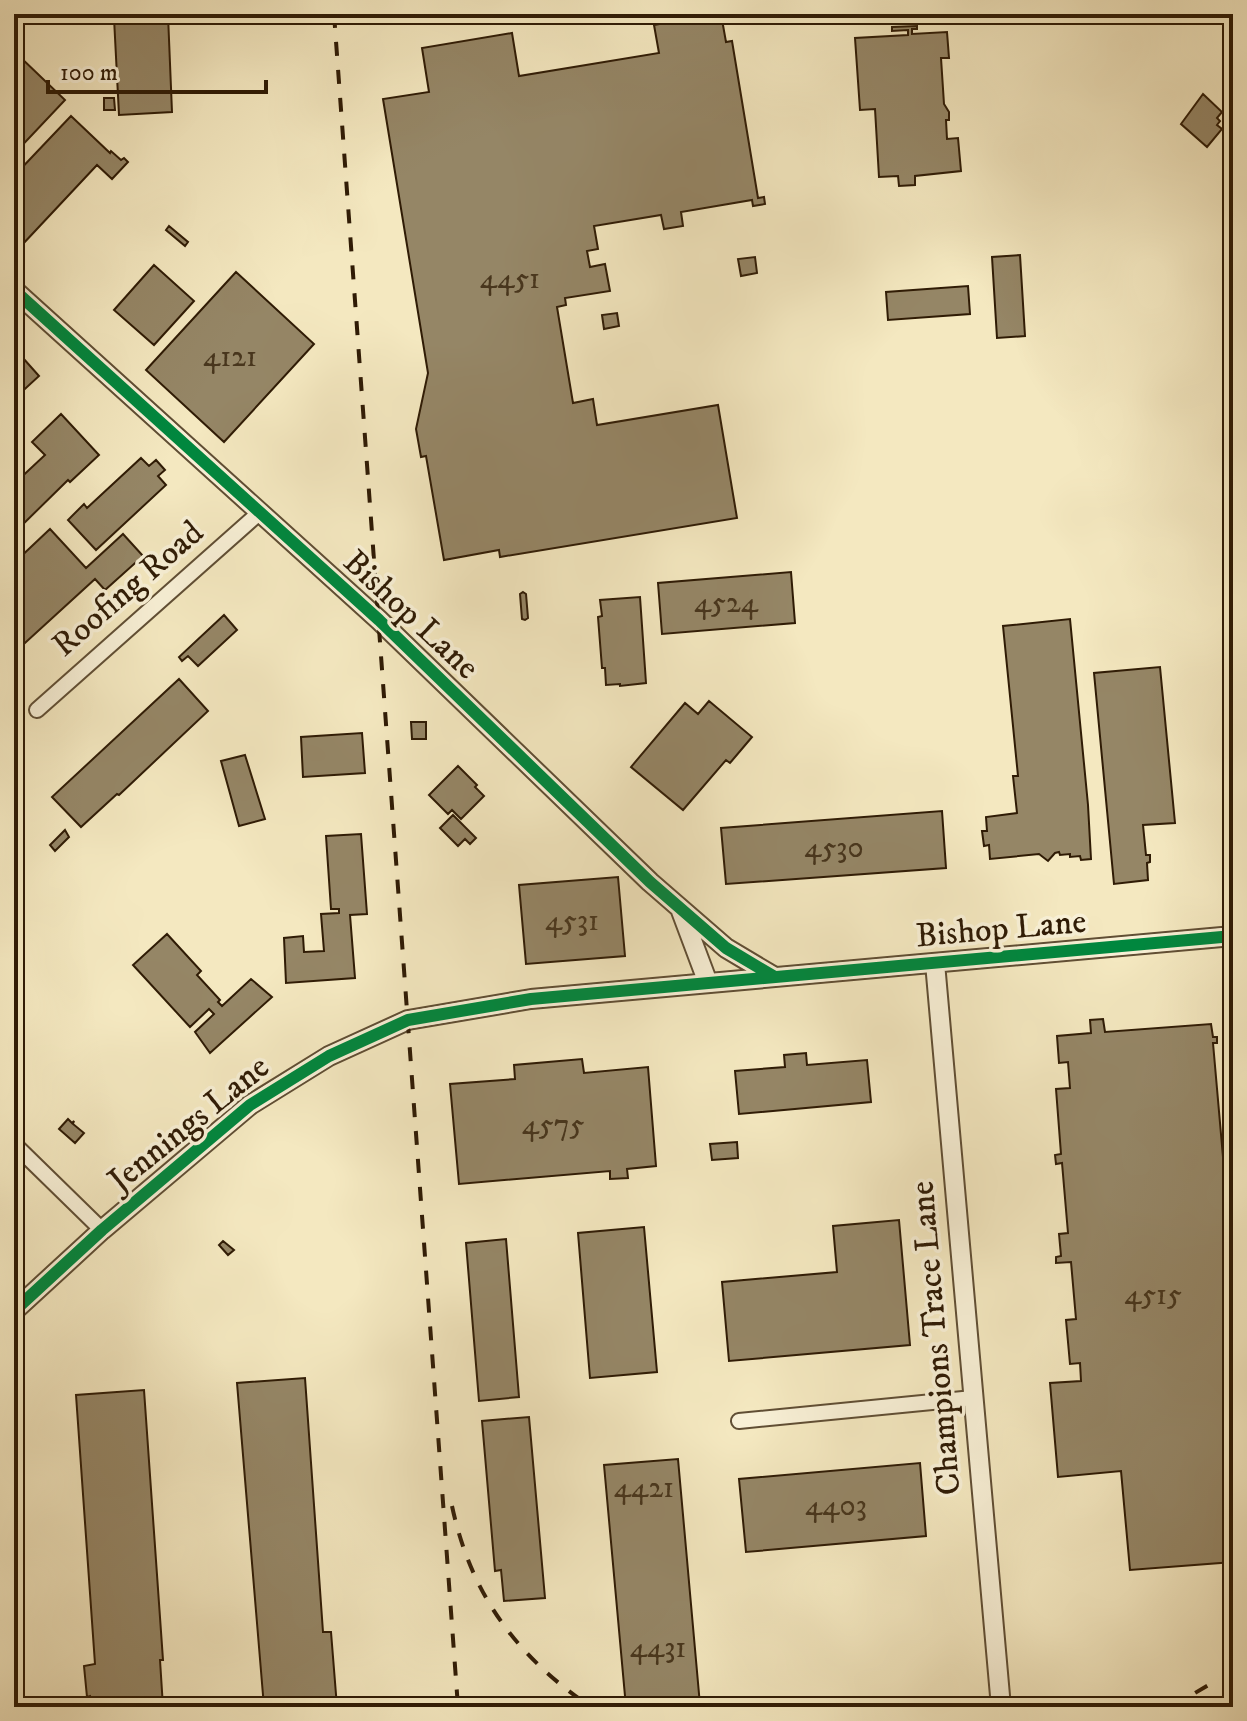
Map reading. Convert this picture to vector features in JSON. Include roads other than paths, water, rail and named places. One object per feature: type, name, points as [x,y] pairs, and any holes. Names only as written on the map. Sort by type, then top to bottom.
[{"type":"street","name":"Bishop Lane","points":[[14,290],[379,620],[650,882],[726,948],[773,976]]},
{"type":"street","name":"Roofing Road","points":[[37,710],[259,513]]},
{"type":"street","name":"Bishop Lane","points":[[680,908],[708,983],[1233,936]]},
{"type":"street","name":"Champions Trace Lane","points":[[935,963],[1001,1707]]},
{"type":"street","name":"Jennings Lane","points":[[14,1311],[102,1230],[250,1105],[298,1073],[384,1030],[408,1020],[495,1003],[708,983]]},
{"type":"street","points":[[14,1144],[102,1230]]},
{"type":"street","points":[[739,1421],[973,1398]]},
{"type":"railway","points":[[334,14],[458,1707]]},
{"type":"railway","points":[[452,1506],[471,1568],[501,1621],[541,1667],[591,1707]]},
{"type":"railway","points":[[1171,1707],[1219,1679]]}]
